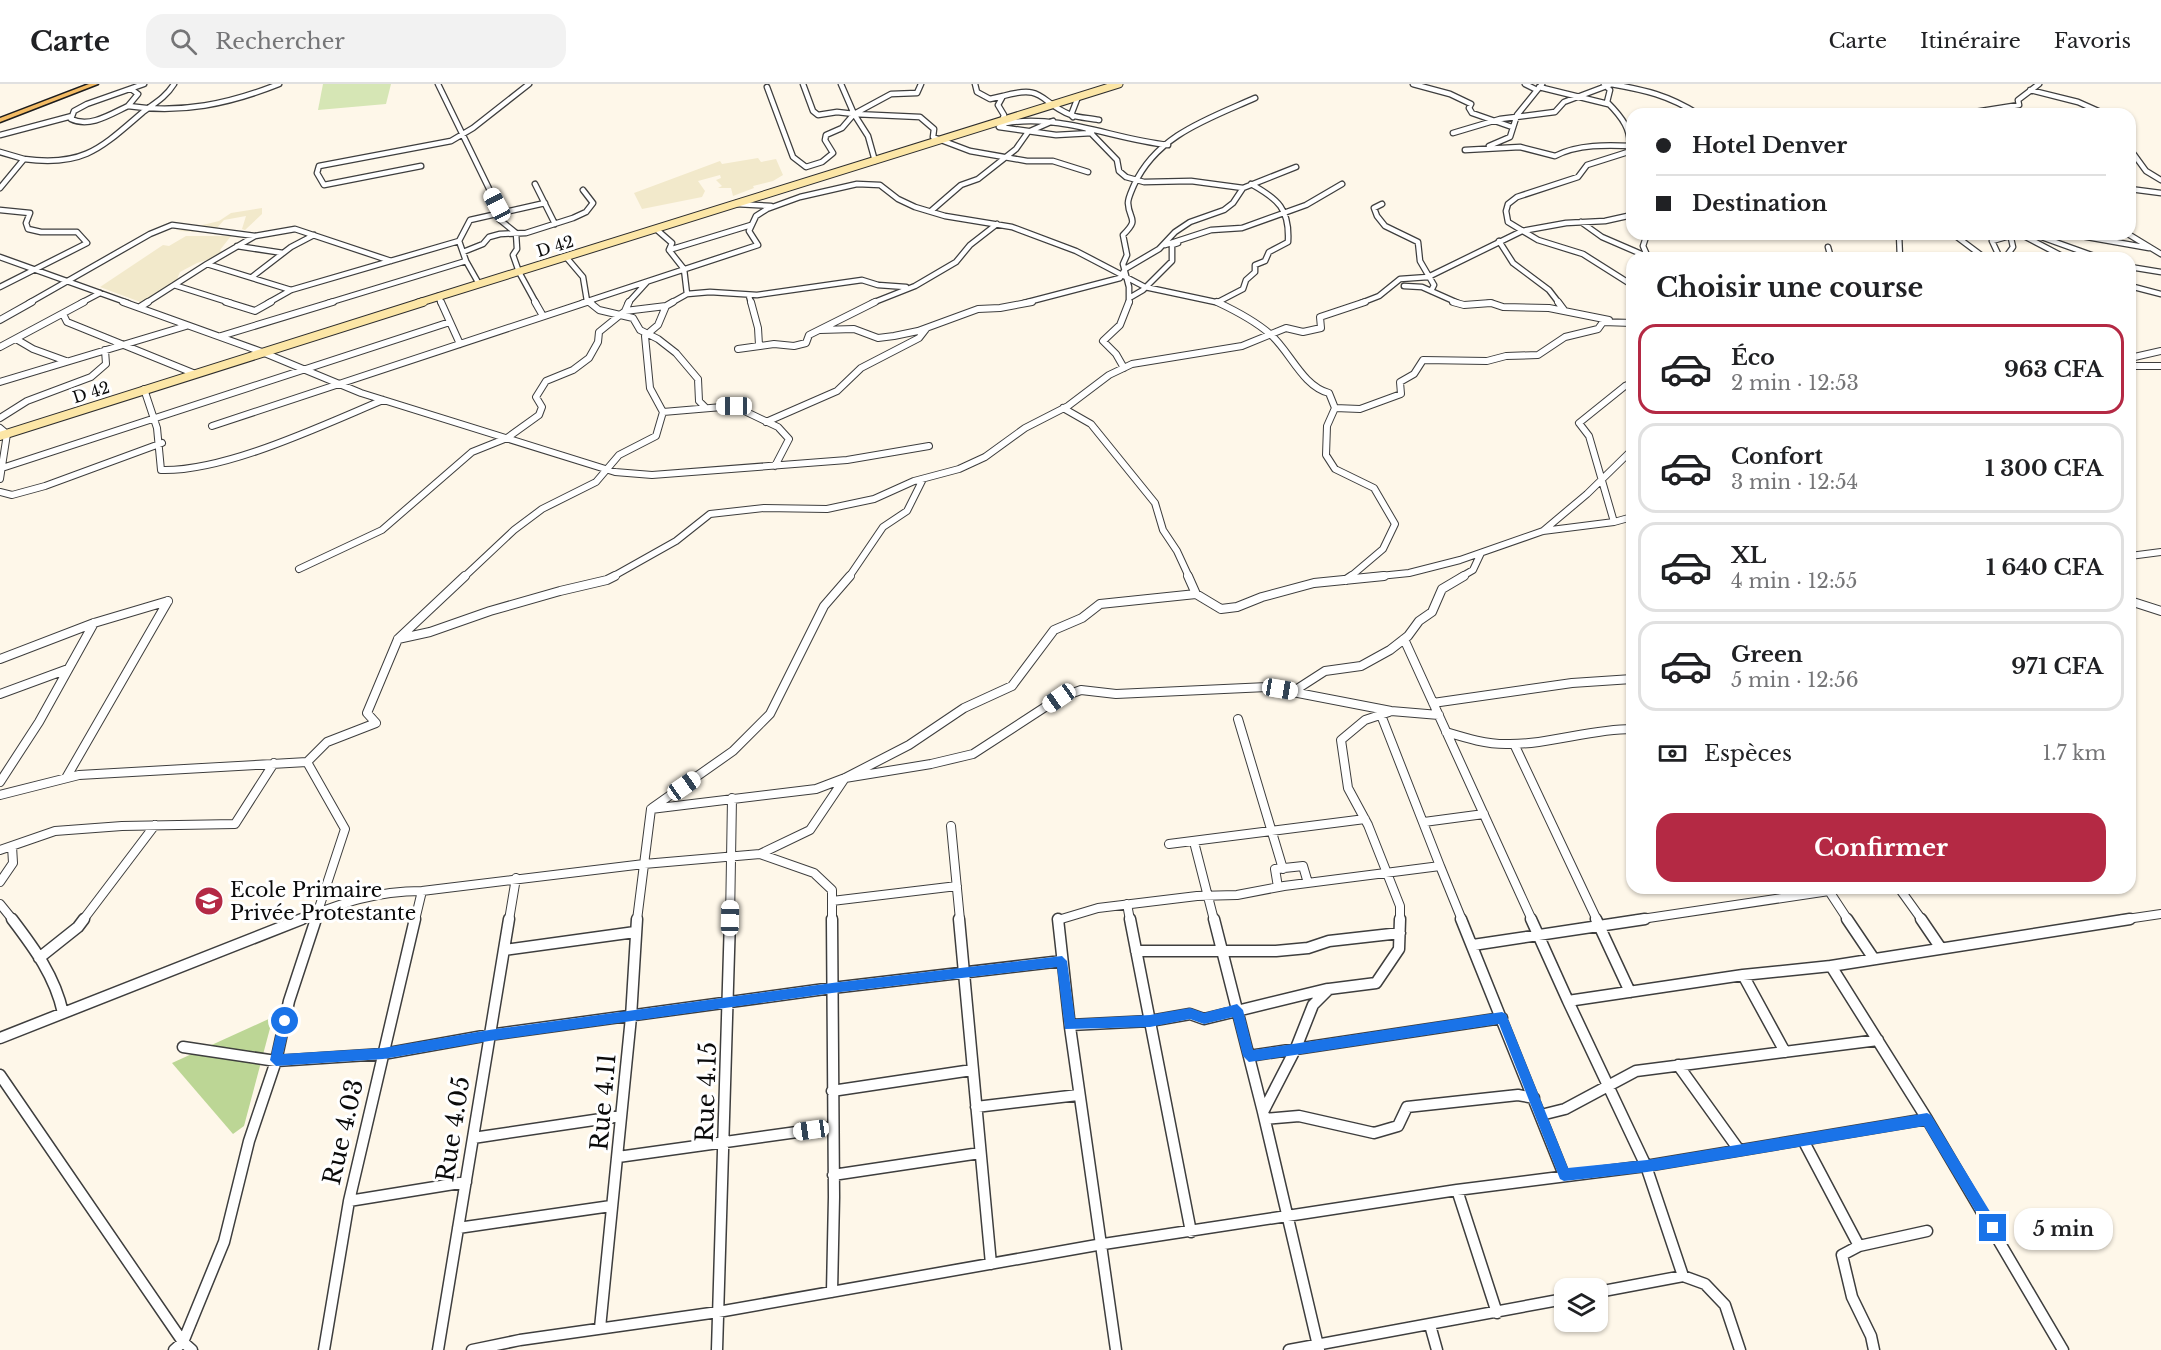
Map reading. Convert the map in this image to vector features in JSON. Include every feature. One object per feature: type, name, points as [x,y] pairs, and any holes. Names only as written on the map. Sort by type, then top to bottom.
[{"type":"main road","points":[[0,120],[95,84]]},
{"type":"street","points":[[131,89],[138,94],[128,106],[85,123],[76,123],[71,119],[74,111],[87,104],[144,84]]},
{"type":"street","points":[[0,152],[24,159],[51,161],[91,154],[120,135],[147,109],[167,94],[174,84]]},
{"type":"street","points":[[128,106],[171,111],[200,108],[237,99],[279,84]]},
{"type":"street","points":[[438,84],[497,205],[500,219],[516,233],[516,249],[513,255],[519,272],[543,316]]},
{"type":"street","points":[[421,166],[324,185],[317,173],[318,166],[451,141],[470,132],[497,108],[530,84]]},
{"type":"street","points":[[802,84],[813,111],[819,115],[837,112],[920,117],[934,129],[933,136],[970,151],[1008,155],[1027,160],[1053,161],[1088,172]]},
{"type":"street","points":[[841,84],[848,94],[854,114],[868,136],[875,160]]},
{"type":"street","points":[[767,87],[793,157],[806,167],[822,162],[833,153],[825,140],[826,135],[842,128],[854,114],[891,94],[917,93],[921,84]]},
{"type":"street","points":[[975,84],[977,92],[990,99],[1023,90],[1032,91],[1056,104],[1091,133],[1117,160],[1119,171],[1126,177],[1136,180],[1191,181],[1243,188]]},
{"type":"street","name":"D 42","points":[[2,433],[875,160],[1004,122],[1119,84]]},
{"type":"street","points":[[1413,84],[1437,89],[1466,101],[1471,104],[1469,108],[1472,113],[1496,120],[1512,128]]},
{"type":"street","points":[[1525,84],[1608,104],[1617,110],[1626,127]]},
{"type":"street","points":[[1453,133],[1496,120],[1555,112],[1564,102],[1608,84],[1653,92],[1676,100],[1689,108]]},
{"type":"street","points":[[1608,84],[1610,90],[1606,100],[1608,104]]},
{"type":"street","points":[[2000,108],[2019,105],[2018,100],[2039,84]]},
{"type":"street","points":[[1485,149],[1510,137],[1515,117],[1527,99],[1535,94],[1539,87]]},
{"type":"street","points":[[2030,90],[2088,104],[2095,108]]},
{"type":"street","points":[[1003,96],[998,105],[1004,115],[1004,122]]},
{"type":"street","points":[[1071,115],[1078,97]]},
{"type":"street","points":[[820,330],[854,329],[878,338],[927,327],[978,309],[1000,308],[1046,299],[1120,278],[1127,255],[1123,235],[1132,226],[1134,220],[1128,202],[1136,180],[1149,160],[1185,130],[1256,98]]},
{"type":"street","points":[[931,211],[962,185],[978,180],[1016,148],[1028,132],[1071,115],[1099,120]]},
{"type":"street","points":[[0,135],[48,121],[72,117]]},
{"type":"street","points":[[1099,132],[1056,135],[999,127],[1004,122],[1024,119],[1057,120],[1099,132],[1168,145]]},
{"type":"street","points":[[1465,150],[1520,147],[1555,156],[1566,150],[1611,145],[1626,146]]},
{"type":"street","points":[[1626,154],[1587,165],[1578,177],[1517,197],[1508,204],[1506,218],[1508,222],[1538,240],[1583,254],[1626,281]]},
{"type":"street","points":[[0,158],[10,155]]},
{"type":"street","points":[[2136,157],[2146,171],[2161,180]]},
{"type":"street","points":[[0,188],[24,159]]},
{"type":"street","points":[[1123,272],[1163,245],[1175,232],[1190,222],[1224,210],[1233,203],[1243,188],[1296,167]]},
{"type":"street","points":[[0,174],[12,174]]},
{"type":"street","points":[[535,184],[555,224]]},
{"type":"street","points":[[212,426],[758,244],[749,231],[756,216],[800,197],[856,184],[880,185],[898,199],[915,207],[1031,233],[1123,272],[1129,280],[1145,287],[1218,302],[1270,334],[1312,383],[1321,391],[1329,393],[1335,408],[1327,426],[1326,454],[1335,469],[1374,488],[1395,524],[1390,540],[1384,549],[1346,580]]},
{"type":"street","points":[[1218,302],[1243,289],[1246,280],[1255,272],[1255,265],[1265,261],[1269,252],[1288,242],[1290,227],[1274,196],[1251,184]]},
{"type":"street","points":[[1163,245],[1217,230],[1241,229],[1247,224],[1309,205],[1342,184]]},
{"type":"street","points":[[463,252],[483,244],[489,237],[526,233],[586,212],[593,203],[583,190]]},
{"type":"street","points":[[2136,190],[2161,193]]},
{"type":"street","points":[[255,311],[291,290],[459,241],[470,220],[545,203]]},
{"type":"street","points":[[736,204],[776,206]]},
{"type":"street","points":[[1382,204],[1374,208],[1379,222],[1389,228],[1405,232],[1418,242],[1420,261],[1434,285],[1431,291]]},
{"type":"street","points":[[0,210],[25,211],[30,213],[26,223],[28,229],[41,232],[77,232],[87,243],[0,287]]},
{"type":"street","points":[[398,639],[430,632],[490,611],[560,591],[607,580],[676,541],[710,514],[764,508],[827,509],[874,499],[923,479],[948,473],[985,457],[1025,428],[1063,408],[1109,375],[1132,364],[1242,346],[1287,328],[1303,332],[1320,328],[1320,317],[1333,310],[1363,304],[1390,291],[1400,279],[1428,277],[1439,269],[1494,246],[1499,241],[1522,231],[1626,216]]},
{"type":"street","points":[[1581,222],[1629,252]]},
{"type":"street","points":[[738,349],[759,345],[794,346],[806,343],[809,335],[889,296],[911,288],[956,262],[970,245],[997,224]]},
{"type":"street","points":[[0,320],[66,280],[150,234],[172,225],[255,236],[295,229],[391,261]]},
{"type":"street","points":[[669,250],[751,225]]},
{"type":"street","points":[[656,229],[672,243],[669,250]]},
{"type":"street","points":[[252,277],[283,253],[314,235]]},
{"type":"street","points":[[140,308],[255,236]]},
{"type":"street","points":[[1131,297],[1172,261],[1172,245],[1187,238]]},
{"type":"street","points":[[2136,239],[2161,254]]},
{"type":"street","points":[[1961,240],[1977,252]]},
{"type":"street","points":[[1995,240],[1992,241],[1997,252]]},
{"type":"street","points":[[2032,240],[2054,252]]},
{"type":"street","points":[[2050,240],[2083,252]]},
{"type":"street","points":[[2104,240],[2149,248]]},
{"type":"street","points":[[459,241],[466,261],[479,284]]},
{"type":"street","points":[[1499,241],[1513,263],[1549,290],[1563,310]]},
{"type":"street","points":[[237,246],[283,253]]},
{"type":"street","points":[[1828,247],[1829,252]]},
{"type":"street","points":[[669,250],[684,269],[687,294]]},
{"type":"street","points":[[0,257],[262,352],[339,385],[607,470],[652,475],[775,466],[848,460],[929,446]]},
{"type":"street","points":[[566,257],[583,277],[587,301]]},
{"type":"street","points":[[221,337],[466,261]]},
{"type":"street","points":[[207,264],[291,290]]},
{"type":"street","points":[[2136,268],[2161,272]]},
{"type":"street","points":[[587,301],[599,310],[622,313],[666,306],[687,294],[710,292],[749,296],[792,292],[862,280],[878,285],[911,288]]},
{"type":"street","points":[[1124,368],[1116,354],[1103,341],[1116,332],[1131,297],[1129,280]]},
{"type":"street","points":[[299,569],[382,530],[472,452],[507,438],[539,415],[542,407],[536,397],[546,381],[567,374],[582,364],[596,350],[599,332],[622,313],[630,299],[648,281]]},
{"type":"street","points":[[174,285],[255,311],[274,320]]},
{"type":"street","points":[[1404,286],[1431,291],[1449,301],[1464,305],[1491,303],[1503,307],[1528,306],[1563,310],[1626,322]]},
{"type":"street","points":[[2136,288],[2161,294]]},
{"type":"street","points":[[0,347],[100,293]]},
{"type":"street","points":[[438,296],[460,344]]},
{"type":"street","points":[[749,296],[758,328],[759,345]]},
{"type":"street","points":[[0,795],[79,775],[307,762],[327,742],[376,723],[367,713],[398,639],[514,530],[542,509],[596,482],[619,455],[656,436],[663,412],[650,388],[645,336],[658,325],[666,306]]},
{"type":"street","points":[[622,313],[633,318],[640,330],[676,353],[699,379],[699,401],[705,407]]},
{"type":"street","points":[[63,314],[67,322],[193,374]]},
{"type":"street","points":[[1335,408],[1354,411],[1401,394],[1400,382],[1414,374],[1423,360],[1487,361],[1506,356],[1538,355],[1565,337],[1598,329],[1603,322],[1612,321]]},
{"type":"street","points":[[2,468],[450,322]]},
{"type":"street","points":[[0,382],[186,326]]},
{"type":"street","points":[[766,422],[837,391],[875,358],[919,338],[927,327]]},
{"type":"street","points":[[16,339],[33,349],[67,361]]},
{"type":"street","points":[[0,418],[27,401],[91,377],[106,364],[105,350]]},
{"type":"street","points":[[2136,357],[2161,351]]},
{"type":"street","points":[[2136,366],[2161,366]]},
{"type":"street","points":[[1614,522],[1588,436],[1579,423],[1626,386]]},
{"type":"street","points":[[144,389],[156,418],[162,443],[161,470],[180,472],[316,428],[383,400]]},
{"type":"street","points":[[663,412],[734,406],[778,427],[789,439],[775,466]]},
{"type":"street","points":[[1063,408],[1091,424],[1155,503],[1162,530],[1177,551],[1196,594],[1221,609],[1237,607],[1314,583],[1409,573],[1481,553],[1543,531],[1626,519]]},
{"type":"street","points":[[0,479],[2,433]]},
{"type":"street","points":[[0,492],[12,495],[45,486],[162,443]]},
{"type":"street","points":[[1543,531],[1557,516],[1601,481],[1626,454]]},
{"type":"street","points":[[651,808],[733,751],[770,714],[824,606],[843,586],[883,527],[908,511],[923,479]]},
{"type":"street","points":[[2136,555],[2161,552]]},
{"type":"street","points":[[1292,692],[1307,686],[1326,671],[1354,668],[1385,655],[1415,630],[1419,621],[1429,617],[1440,600],[1442,590],[1473,570],[1481,553]]},
{"type":"street","points":[[651,808],[816,789],[845,778],[909,745],[964,708],[1012,686],[1054,630],[1082,618],[1100,604],[1196,594]]},
{"type":"street","points":[[0,659],[94,623],[168,601],[66,778]]},
{"type":"street","points":[[2136,603],[2161,611]]},
{"type":"street","points":[[0,782],[39,722],[94,623]]},
{"type":"street","points":[[1404,639],[1607,1087],[1647,1166],[1683,1276]]},
{"type":"street","points":[[0,694],[68,669]]},
{"type":"street","points":[[1433,703],[1572,683],[1626,679]]},
{"type":"street","points":[[760,854],[810,830],[845,778],[931,764],[973,754],[1059,698],[1081,690],[1116,694],[1267,687],[1391,711],[1439,715]]},
{"type":"street","points":[[1070,1025],[1150,1021],[1190,1014],[1204,1019],[1329,989],[1376,983],[1399,949],[1400,906],[1365,819],[1348,788],[1341,740],[1365,720],[1391,711]]},
{"type":"street","points":[[1381,715],[1564,1175]]},
{"type":"street","points":[[1238,719],[1283,869]]},
{"type":"street","points":[[1446,732],[1485,744],[1515,746],[1602,729],[1626,729]]},
{"type":"street","points":[[1515,746],[1630,992]]},
{"type":"street","points":[[188,1346],[224,1242],[249,1141],[276,1060],[289,1000],[345,829],[307,762]]},
{"type":"street","points":[[0,850],[55,831],[155,825],[235,824],[274,763]]},
{"type":"street","name":"Rue 4.15","points":[[717,1350],[732,798]]},
{"type":"street","name":"Rue 4.11","points":[[600,1328],[631,1017],[635,932],[651,808]]},
{"type":"street","points":[[1424,822],[1484,814]]},
{"type":"street","points":[[1169,844],[1365,819]]},
{"type":"street","points":[[39,958],[78,927],[155,825]]},
{"type":"street","points":[[951,826],[991,1264]]},
{"type":"street","points":[[1194,842],[1264,1116],[1318,1348]]},
{"type":"street","points":[[0,882],[14,863],[12,846]]},
{"type":"street","points":[[0,1038],[318,911],[392,891],[422,891],[516,878],[731,855],[760,854],[814,873],[832,890],[832,1292]]},
{"type":"street","points":[[1278,887],[1275,869],[1303,866],[1308,883]]},
{"type":"street","points":[[1116,1350],[1104,1244],[1078,1095],[1058,919],[1098,908],[1209,895],[1237,895],[1278,887],[1440,866]]},
{"type":"street","name":"Rue 4.05","points":[[438,1350],[516,878]]},
{"type":"street","points":[[832,901],[957,886]]},
{"type":"street","name":"Rue 4.03","points":[[324,1350],[349,1201],[422,891]]},
{"type":"street","points":[[1473,945],[1803,894]]},
{"type":"street","points":[[1831,894],[1874,959]]},
{"type":"street","points":[[1903,894],[1940,947]]},
{"type":"street","points":[[0,904],[39,958],[61,996],[63,1013]]},
{"type":"street","points":[[1127,904],[1191,1232]]},
{"type":"street","points":[[1568,1001],[1743,975],[1831,966],[1940,947],[2161,914]]},
{"type":"street","points":[[504,950],[635,932]]},
{"type":"street","points":[[1136,951],[1276,951],[1308,948],[1329,940],[1400,933]]},
{"type":"street","points":[[183,1047],[276,1060],[383,1054],[489,1035],[832,988],[1062,961]]},
{"type":"street","points":[[1831,966],[1993,1228],[2063,1350]]},
{"type":"street","points":[[1743,975],[1785,1052]]},
{"type":"street","points":[[1264,1116],[1296,1048],[1313,1005],[1329,989]]},
{"type":"street","points":[[1249,1056],[1502,1018]]},
{"type":"street","points":[[1540,1114],[1564,1109],[1636,1071],[1878,1041]]},
{"type":"street","points":[[1678,1065],[1739,1150]]},
{"type":"street","points":[[832,1090],[972,1070]]},
{"type":"street","points":[[0,1075],[188,1346]]},
{"type":"street","points":[[976,1107],[1078,1095]]},
{"type":"street","points":[[1264,1116],[1299,1116],[1374,1133],[1398,1126],[1407,1107],[1518,1095],[1534,1098]]},
{"type":"street","points":[[472,1138],[621,1116]]},
{"type":"street","points":[[472,1350],[520,1340],[718,1312],[1104,1244],[1457,1190],[1647,1166],[1927,1119]]},
{"type":"street","points":[[618,1157],[833,1127]]},
{"type":"street","points":[[1803,1140],[1860,1246]]},
{"type":"street","points":[[833,1175],[980,1153]]},
{"type":"street","points":[[349,1201],[466,1182]]},
{"type":"street","points":[[1457,1190],[1497,1314]]},
{"type":"street","points":[[458,1228],[611,1206]]},
{"type":"street","points":[[1874,1350],[1871,1336],[1852,1297],[1842,1255],[1860,1246],[1927,1231]]},
{"type":"street","points":[[1608,1290],[1683,1276],[1705,1284],[1725,1305],[1740,1350]]},
{"type":"street","points":[[1288,1350],[1318,1348],[1554,1301]]},
{"type":"street","points":[[1430,1325],[1437,1350]]},
{"type":"street","points":[[174,1350],[188,1346]]},
{"type":"shaded area","points":[[758,158],[761,162],[776,159],[783,175],[733,196],[731,188],[718,188],[722,186],[716,180],[721,178],[720,175],[698,181],[705,191],[702,197],[642,209],[634,193],[720,161],[722,164]]},
{"type":"shaded area","points":[[262,208],[262,214],[245,230],[242,229],[246,216],[224,220],[216,229],[227,229],[222,233],[178,231],[219,221],[231,213]]},
{"type":"shaded area","points":[[186,236],[231,236],[220,250],[225,254],[197,263],[180,272],[175,284],[143,303],[100,287],[163,245],[169,246]]},
{"type":"green space","points":[[323,84],[391,84],[386,104],[318,110]]},
{"type":"green space","points":[[273,1017],[244,1126],[233,1134],[172,1063]]},
{"type":"place","name":"Ecole Primaire Privée Protestante","points":[[209,901]]},
{"type":"route","points":[[285,1021],[276,1060],[383,1054],[489,1035],[832,988],[1062,961],[1070,1025],[1150,1021],[1190,1014],[1204,1019],[1237,1010],[1249,1056],[1502,1018],[1564,1175],[1647,1166],[1927,1119],[1993,1228]]}]
